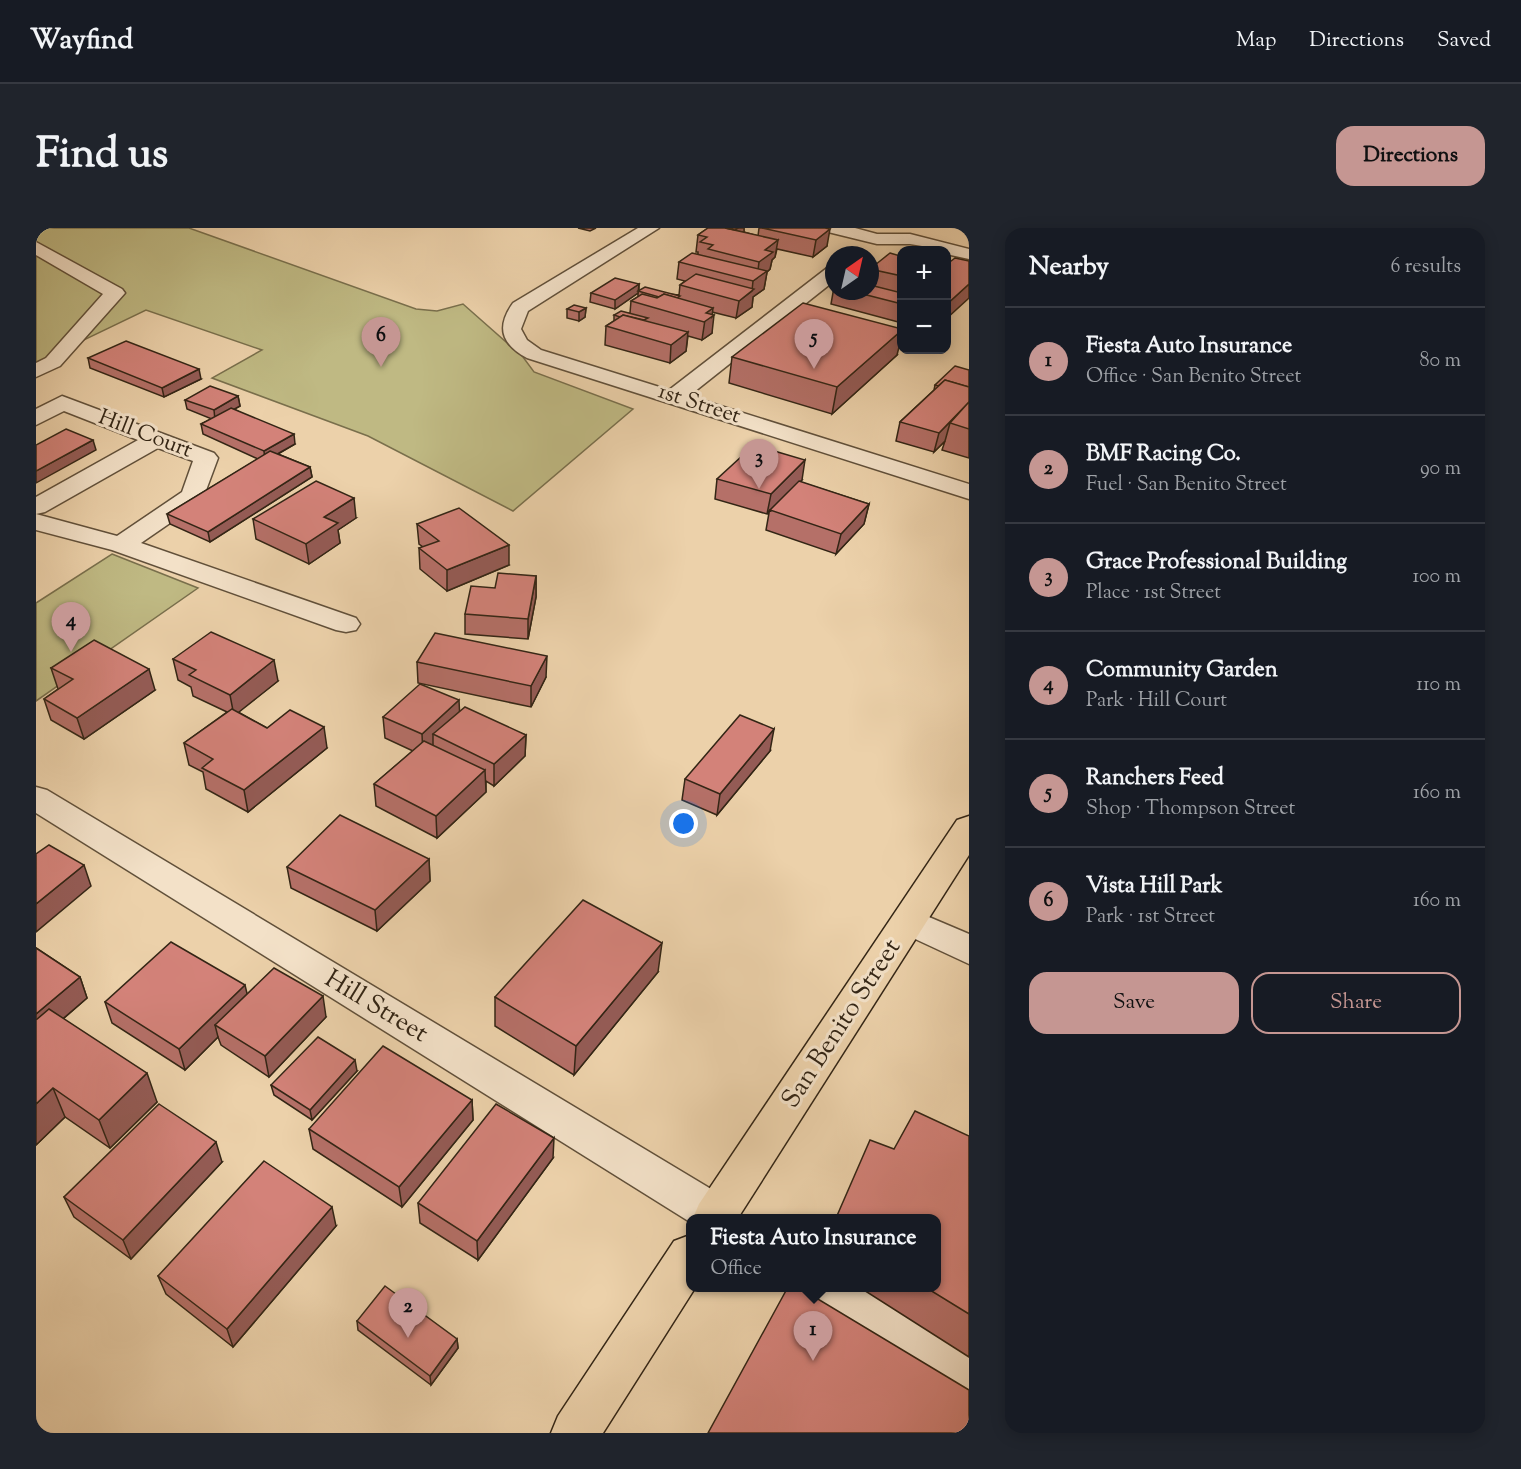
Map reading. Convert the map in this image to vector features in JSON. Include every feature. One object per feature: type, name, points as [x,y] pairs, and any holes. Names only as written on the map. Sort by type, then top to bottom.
[{"type":"main road","name":"San Benito Street","points":[[719,1214],[969,828]]},
{"type":"main road","points":[[575,1433],[686,1262]]},
{"type":"street","name":"1st Street","points":[[650,228],[520,307],[510,326],[510,332],[520,347],[534,354],[969,492]]},
{"type":"street","points":[[834,228],[897,247]]},
{"type":"street","points":[[868,246],[894,228]]},
{"type":"street","points":[[877,239],[910,239],[969,254]]},
{"type":"street","points":[[36,247],[115,293],[53,363],[36,371]]},
{"type":"street","points":[[951,262],[969,266]]},
{"type":"street","points":[[674,397],[825,279]]},
{"type":"street","name":"Hill Court","points":[[36,418],[62,403],[206,458],[193,496],[121,545]]},
{"type":"street","points":[[36,507],[157,438]]},
{"type":"street","points":[[36,522],[121,545],[346,624]]},
{"type":"street","name":"Hill Street","points":[[36,798],[712,1214]]},
{"type":"street","points":[[910,922],[969,950]]},
{"type":"street","points":[[837,1292],[969,1377]]},
{"type":"shaded area","points":[[36,228],[189,228],[416,309],[437,311],[463,304],[523,357],[534,372],[633,409],[513,511],[368,436],[212,378],[262,350],[146,310],[36,363]]},
{"type":"shaded area","points":[[112,554],[198,588],[36,701],[36,603]]},
{"type":"building","points":[[708,228],[725,228],[778,240],[765,250],[773,252],[759,262],[708,249],[713,245],[700,242],[707,237],[698,235]]},
{"type":"building","points":[[762,228],[825,228],[830,229],[816,240]]},
{"type":"building","points":[[692,253],[767,271],[753,281],[679,262]]},
{"type":"building","points":[[890,253],[897,255],[897,275],[879,271],[879,262]]},
{"type":"building","points":[[955,258],[969,261],[969,284],[951,300],[951,300],[951,261]]},
{"type":"building","points":[[696,274],[754,289],[739,301],[680,285]]},
{"type":"building","points":[[615,278],[639,284],[615,300],[591,293]]},
{"type":"building","points":[[645,287],[680,296],[677,298],[664,294],[659,297],[638,291]]},
{"type":"building","points":[[879,287],[897,292],[897,303],[879,298]]},
{"type":"building","points":[[642,294],[657,298],[664,294],[713,308],[706,313],[714,315],[704,322],[631,301]]},
{"type":"building","points":[[803,303],[897,328],[897,334],[837,387],[732,357]]},
{"type":"building","points":[[574,305],[586,308],[579,312],[567,309]]},
{"type":"building","points":[[621,311],[648,318],[644,320],[614,315]]},
{"type":"building","points":[[623,315],[688,332],[671,345],[606,326]]},
{"type":"building","points":[[126,341],[199,369],[162,388],[88,358]]},
{"type":"building","points":[[955,366],[969,370],[969,387],[945,380],[938,386],[935,385]]},
{"type":"building","points":[[945,380],[969,387],[969,402],[939,433],[900,422]]},
{"type":"building","points":[[210,386],[238,396],[214,410],[185,400]]},
{"type":"building","points":[[969,402],[969,429],[950,423]]},
{"type":"building","points":[[231,408],[294,434],[264,451],[201,424]]},
{"type":"building","points":[[66,429],[93,440],[36,471],[36,445]]},
{"type":"building","points":[[754,445],[805,460],[771,494],[717,479]]},
{"type":"building","points":[[270,451],[310,467],[208,532],[167,514]]},
{"type":"building","points":[[316,481],[354,498],[324,517],[338,523],[306,544],[253,519]]},
{"type":"building","points":[[799,481],[869,504],[841,534],[770,510]]},
{"type":"building","points":[[459,508],[509,545],[447,570],[419,548],[439,541],[417,524]]},
{"type":"building","points":[[498,573],[536,576],[528,619],[465,614],[471,586],[495,588]]},
{"type":"building","points":[[211,632],[274,660],[230,695],[189,675],[196,670],[173,659]]},
{"type":"building","points":[[435,633],[547,656],[531,686],[417,662]]},
{"type":"building","points":[[94,640],[149,669],[77,718],[44,699],[73,679],[51,668]]},
{"type":"building","points":[[420,684],[459,700],[422,734],[383,717]]},
{"type":"building","points":[[465,707],[526,735],[494,764],[433,734]]},
{"type":"building","points":[[232,709],[267,728],[290,710],[324,727],[244,790],[202,768],[213,759],[184,743]]},
{"type":"building","points":[[740,715],[774,729],[720,794],[685,779]]},
{"type":"building","points":[[424,741],[485,770],[436,816],[374,784]]},
{"type":"building","points":[[340,815],[429,859],[375,910],[287,867]]},
{"type":"building","points":[[49,845],[84,865],[36,904],[36,854]]},
{"type":"building","points":[[583,900],[662,943],[576,1046],[495,997]]},
{"type":"building","points":[[171,942],[245,985],[179,1049],[105,1002]]},
{"type":"building","points":[[36,948],[80,977],[36,1014]]},
{"type":"building","points":[[274,968],[323,996],[265,1056],[215,1025]]},
{"type":"building","points":[[49,1009],[147,1073],[99,1120],[53,1088],[36,1104],[36,1020]]},
{"type":"building","points":[[318,1037],[355,1060],[310,1110],[271,1085]]},
{"type":"building","points":[[383,1046],[472,1100],[399,1187],[309,1129]]},
{"type":"building","points":[[159,1104],[216,1142],[123,1240],[64,1197]]},
{"type":"building","points":[[496,1104],[554,1138],[477,1241],[418,1203]]},
{"type":"building","points":[[915,1111],[969,1136],[969,1314],[933,1292],[941,1292],[941,1214],[838,1214],[870,1140],[894,1149]]},
{"type":"building","points":[[264,1161],[332,1207],[227,1329],[158,1276]]},
{"type":"building","points":[[385,1286],[457,1339],[430,1376],[357,1321]]},
{"type":"building","points":[[785,1292],[806,1292],[969,1390],[969,1433],[708,1433]]},
{"type":"place","name":"Vista Hill Park","points":[[381,367]]},
{"type":"place","name":"Ranchers Feed","points":[[814,369]]},
{"type":"place","name":"Grace Professional Building","points":[[759,489]]},
{"type":"place","name":"Community Garden","points":[[71,652]]},
{"type":"place","name":"BMF Racing Co.","points":[[408,1338]]},
{"type":"place","name":"Fiesta Auto Insurance","points":[[813,1361]]}]
